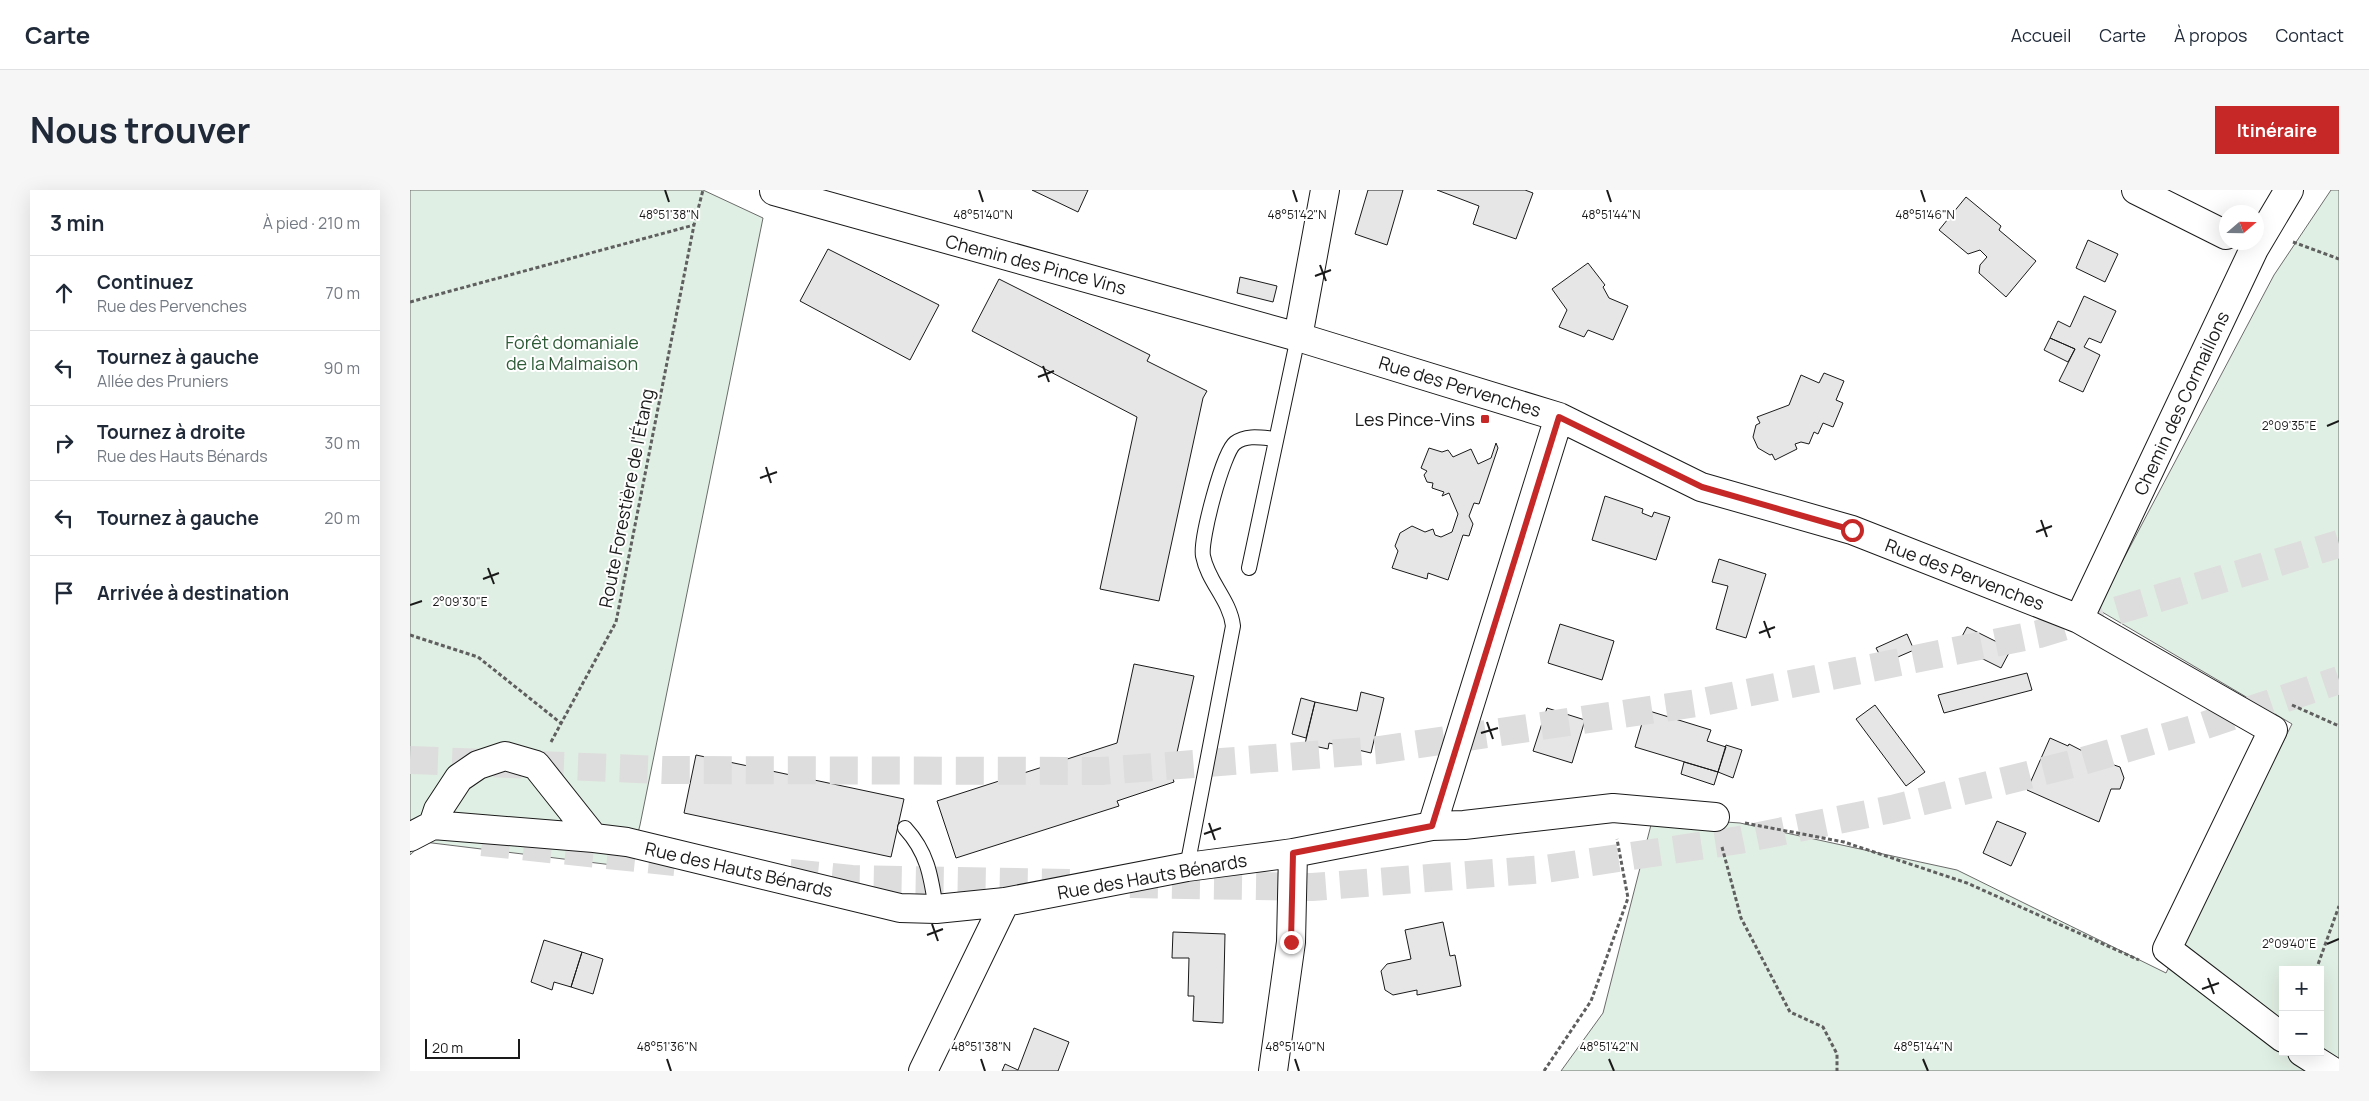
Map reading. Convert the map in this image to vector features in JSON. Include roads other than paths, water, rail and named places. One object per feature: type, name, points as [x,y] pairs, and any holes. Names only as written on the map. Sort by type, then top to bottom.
[{"type":"street","points":[[1298,337],[1325,190]]},
{"type":"street","points":[[2136,190],[2219,232]]},
{"type":"street","name":"Chemin des Cormaillons","points":[[2264,225],[2289,190]]},
{"type":"street","name":"Chemin des Pince Vins","points":[[774,191],[1298,337]]},
{"type":"street","name":"Chemin des Cormaillons","points":[[2079,618],[2249,250]]},
{"type":"street","name":"Rue des Pervenches","points":[[1298,337],[1559,417],[1702,487],[1852,530],[2079,618],[2273,730],[2167,949],[2279,1035]]},
{"type":"street","points":[[1432,826],[1559,417]]},
{"type":"street","name":"Rue des Hauts Bénards","points":[[422,831],[459,778],[478,765],[505,756],[536,765],[594,838]]},
{"type":"street","name":"Rue des Hauts Bénards","points":[[422,831],[594,838],[627,842],[900,908],[936,909],[1005,902],[1187,867],[1293,853],[1432,826],[1464,825],[1613,808],[1715,817]]},
{"type":"street","points":[[1273,1071],[1291,942],[1293,853]]},
{"type":"street","points":[[923,1071],[1005,902]]},
{"type":"street","points":[[2308,1056],[2332,1071]]},
{"type":"lane","points":[[1249,568],[1298,337]]},
{"type":"lane","points":[[1187,867],[1233,626],[1232,615],[1208,572],[1203,554],[1205,534],[1223,463],[1234,444],[1244,438],[1257,437],[1276,440]]},
{"type":"lane","points":[[905,828],[916,840],[926,858],[936,909]]},
{"type":"tunnel","points":[[410,760],[663,770],[1101,771],[1379,750],[1697,703],[2039,634],[2339,544]]},
{"type":"tunnel","points":[[1130,884],[1312,887],[1545,869],[1739,840],[1892,809],[2076,763],[2200,727],[2339,680]]},
{"type":"tunnel","points":[[482,842],[675,862]]},
{"type":"tunnel","points":[[790,873],[852,879],[1072,883]]},
{"type":"place","name":"Les Pince-Vins","points":[[1485,419]]},
{"type":"park label","name":"Forêt domaniale de la Malmaison","points":[[572,352]]}]
